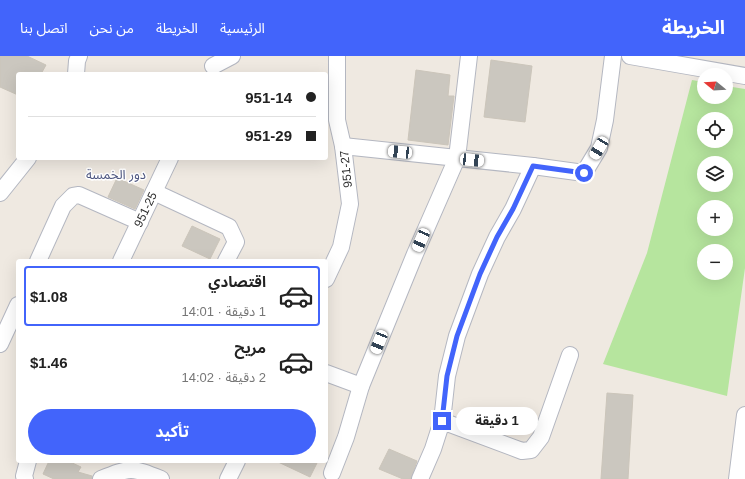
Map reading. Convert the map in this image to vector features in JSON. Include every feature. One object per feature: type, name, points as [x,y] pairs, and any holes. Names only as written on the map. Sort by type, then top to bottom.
[{"type":"street","points":[[76,72],[76,61],[79,56]]},
{"type":"street","points":[[210,65],[232,56]]},
{"type":"street","name":"951-27","points":[[328,275],[341,247],[350,204],[343,146],[338,120],[336,56]]},
{"type":"street","points":[[332,473],[346,437],[361,386],[415,254],[458,158],[469,56]]},
{"type":"street","points":[[343,146],[533,166],[584,173],[599,148],[605,120],[613,56]]},
{"type":"street","points":[[630,56],[745,76]]},
{"type":"street","points":[[2,186],[26,160]]},
{"type":"street","name":"951-25","points":[[123,259],[169,160]]},
{"type":"street","points":[[420,479],[434,449],[442,421],[447,376],[457,336],[480,274],[533,166]]},
{"type":"street","points":[[154,192],[229,227],[236,242],[227,259]]},
{"type":"street","points":[[39,259],[63,206],[73,196],[79,195],[140,222]]},
{"type":"street","points":[[0,344],[16,308]]},
{"type":"street","points":[[442,421],[522,451],[531,450],[541,437],[570,355]]},
{"type":"street","points":[[328,374],[361,386]]},
{"type":"street","points":[[737,479],[745,414]]},
{"type":"street","points":[[25,479],[24,476],[27,463]]},
{"type":"street","points":[[228,479],[236,463]]},
{"type":"street","points":[[101,479],[137,465],[139,470],[161,479]]},
{"type":"green space","points":[[692,80],[697,81],[697,104],[733,104],[733,87],[745,89],[745,268],[727,396],[603,364],[647,253]]},
{"type":"building","points":[[0,56],[27,56],[46,65],[42,72],[16,72],[16,94],[0,87]]},
{"type":"building","points":[[491,60],[532,66],[525,122],[484,117]]},
{"type":"building","points":[[416,70],[450,75],[448,96],[454,96],[448,145],[408,140]]},
{"type":"building","points":[[117,178],[144,190],[135,209],[108,197]]},
{"type":"building","points":[[192,226],[220,239],[210,259],[182,246]]},
{"type":"building","points":[[607,393],[633,395],[628,479],[601,479]]},
{"type":"building","points":[[389,449],[417,461],[411,479],[403,479],[379,469]]},
{"type":"building","points":[[48,463],[72,463],[81,467],[78,472],[92,476],[92,479],[54,479],[43,474]]},
{"type":"building","points":[[280,463],[317,463],[310,477]]},
{"type":"district","name":"دور الخمسة","points":[[116,174]]},
{"type":"route","points":[[442,421],[447,376],[457,336],[480,274],[533,166],[584,173]]}]
